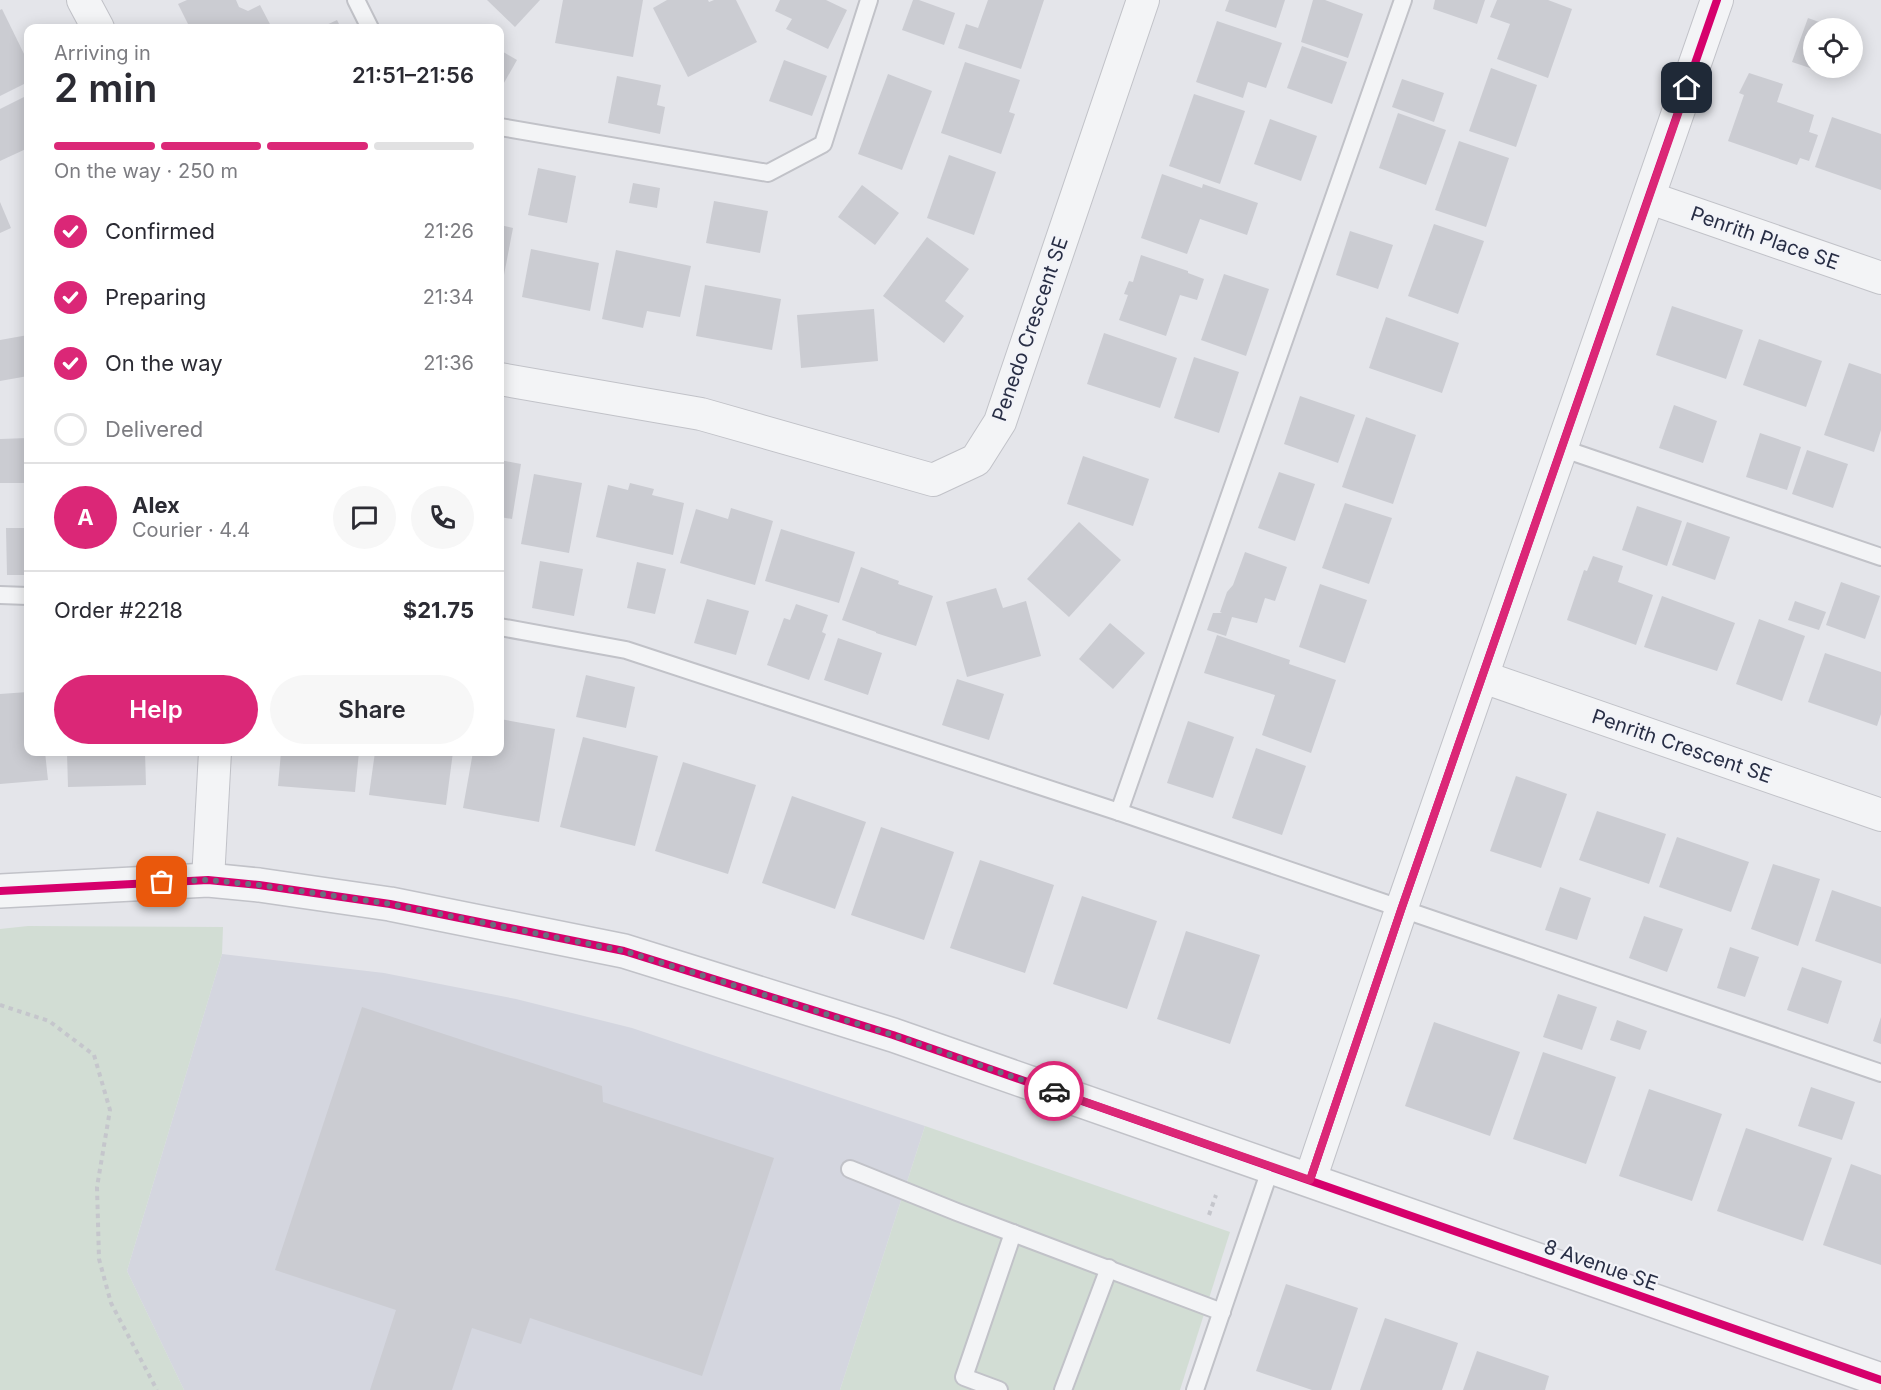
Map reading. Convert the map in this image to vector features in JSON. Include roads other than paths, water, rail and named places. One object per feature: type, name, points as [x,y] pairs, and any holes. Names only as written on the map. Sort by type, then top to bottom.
[{"type":"street","points":[[83,0],[96,24]]},
{"type":"street","name":"Penedo Crescent SE","points":[[504,380],[701,414],[933,480],[976,460],[1000,422],[1143,0]]},
{"type":"street","points":[[1310,1180],[1401,910],[1717,0]]},
{"type":"street","name":"Penrith Place SE","points":[[1650,198],[1881,278]]},
{"type":"street","name":"Penrith Crescent SE","points":[[1483,677],[1881,814]]},
{"type":"street","points":[[208,880],[214,756]]},
{"type":"street","name":"8 Avenue SE","points":[[0,891],[208,880],[390,904],[624,951],[893,1035],[1881,1380]]},
{"type":"lane","points":[[356,0],[368,24]]},
{"type":"lane","points":[[504,128],[768,172],[823,144],[869,0]]},
{"type":"lane","points":[[1119,812],[1403,0]]},
{"type":"lane","points":[[1561,447],[1881,557]]},
{"type":"lane","points":[[0,595],[24,596]]},
{"type":"lane","points":[[504,628],[626,650],[1119,812],[1881,1073]]},
{"type":"lane","points":[[1196,1390],[1271,1167]]},
{"type":"lane","points":[[850,1169],[1222,1312]]},
{"type":"lane","points":[[999,1390],[964,1377],[1013,1233]]},
{"type":"lane","points":[[1063,1390],[1109,1268]]}]
